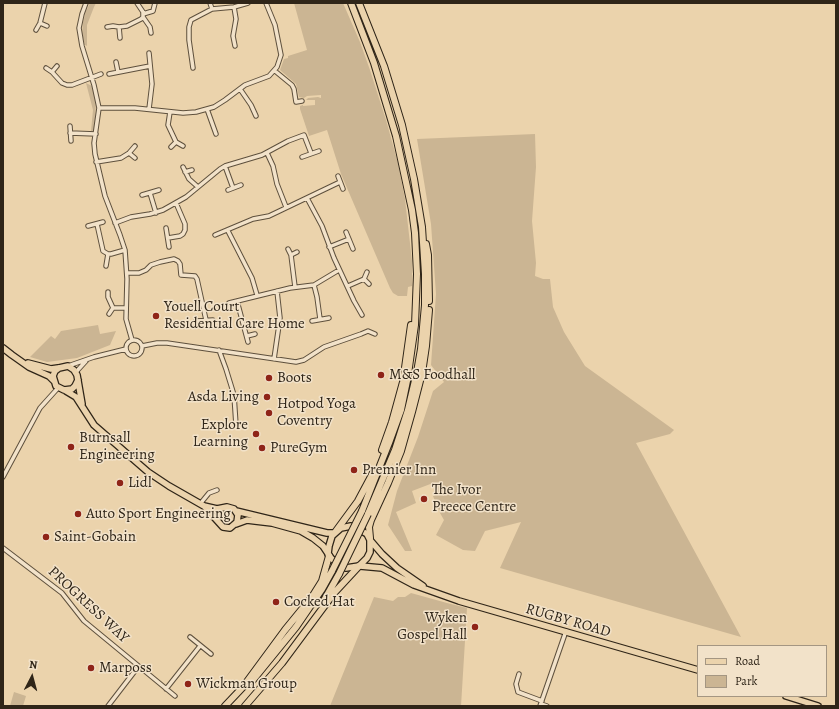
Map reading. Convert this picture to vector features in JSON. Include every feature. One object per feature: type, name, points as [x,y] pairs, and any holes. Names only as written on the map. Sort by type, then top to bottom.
[{"type":"highway","points":[[230,706],[296,627],[322,589],[365,513],[401,410],[407,381],[415,325],[417,274],[412,210],[393,123],[374,63],[351,3]]},
{"type":"highway","points":[[359,3],[384,66],[402,125],[428,255],[429,275],[429,305],[426,346],[422,373],[401,451],[371,520],[369,527],[370,539]]},
{"type":"highway","points":[[240,706],[289,649],[328,594],[339,574],[365,513],[395,450],[408,410],[421,349],[425,305],[422,227]]},
{"type":"highway","points":[[335,532],[358,501],[372,476],[392,422],[403,382],[411,326],[415,243]]},
{"type":"highway","points":[[225,706],[243,687],[285,630],[312,597],[322,581],[329,555]]},
{"type":"highway","points":[[245,706],[282,663],[334,594],[360,566]]},
{"type":"main road","points":[[3,348],[12,355],[49,376],[58,388],[76,397],[94,425],[140,464],[169,486],[202,505],[217,509],[229,507],[236,511],[328,533],[335,532],[346,527],[357,528],[363,531],[370,539],[370,552],[360,566],[346,568],[339,565],[329,555],[323,546],[301,531],[286,526],[247,520],[230,528],[225,528],[220,526],[202,505]]},
{"type":"main road","points":[[24,362],[51,369],[68,366],[76,372],[84,408]]},
{"type":"main road","points":[[54,382],[54,373],[59,368]]},
{"type":"main road","points":[[66,391],[74,388],[78,380]]},
{"type":"main road","points":[[218,522],[217,514],[223,508]]},
{"type":"main road","points":[[236,511],[238,517],[236,524]]},
{"type":"main road","points":[[329,555],[330,540],[335,532]]},
{"type":"main road","name":"RUGBY ROAD","points":[[370,539],[382,554],[397,568],[432,592]]},
{"type":"main road","name":"RUGBY ROAD","points":[[360,566],[382,568],[414,585],[432,592],[632,652],[697,670]]},
{"type":"main road","points":[[789,697],[818,706]]},
{"type":"street","points":[[36,30],[40,23],[45,3]]},
{"type":"street","points":[[86,3],[79,28],[82,46],[92,77],[99,108],[96,134],[96,162],[105,196],[125,250],[127,273],[126,319],[132,340]]},
{"type":"street","points":[[137,3],[149,24],[151,33]]},
{"type":"street","points":[[107,27],[126,26],[134,23],[143,15],[153,11],[155,3]]},
{"type":"street","points":[[210,3],[212,9]]},
{"type":"street","points":[[193,68],[189,40],[189,23],[194,18],[212,9],[234,7],[248,3]]},
{"type":"street","points":[[99,108],[124,107],[188,113],[207,109],[225,100],[240,88],[269,76],[275,71],[280,62],[280,48],[275,25],[266,3]]},
{"type":"street","points":[[229,43],[235,44],[233,31],[236,19],[234,7]]},
{"type":"street","points":[[40,23],[47,26]]},
{"type":"street","points":[[119,27],[120,38]]},
{"type":"street","points":[[149,53],[152,84],[150,109]]},
{"type":"street","points":[[116,62],[118,72]]},
{"type":"street","points":[[192,62],[198,62]]},
{"type":"street","points":[[52,72],[57,66]]},
{"type":"street","points":[[109,74],[150,66]]},
{"type":"street","points":[[46,68],[62,83],[67,85],[72,85],[101,74]]},
{"type":"street","points":[[275,71],[294,89],[296,107]]},
{"type":"street","points":[[240,88],[256,116]]},
{"type":"street","points":[[296,102],[302,101]]},
{"type":"street","points":[[207,109],[215,132],[219,129]]},
{"type":"street","points":[[254,111],[258,109]]},
{"type":"street","points":[[170,112],[169,127],[176,142],[183,146]]},
{"type":"street","points":[[70,126],[71,141]]},
{"type":"street","points":[[70,133],[96,134]]},
{"type":"street","points":[[115,223],[131,217],[156,213],[176,203],[198,187],[214,172],[225,166],[249,160],[268,153],[288,141],[304,135],[311,154]]},
{"type":"street","points":[[171,147],[176,142]]},
{"type":"street","points":[[96,162],[121,158],[129,153],[135,146]]},
{"type":"street","points":[[302,157],[319,151]]},
{"type":"street","points":[[129,153],[135,158]]},
{"type":"street","points":[[268,153],[277,184],[286,207]]},
{"type":"street","points":[[225,166],[233,188]]},
{"type":"street","points":[[183,167],[189,179],[198,187]]},
{"type":"street","points":[[185,172],[192,170]]},
{"type":"street","points":[[338,176],[343,190]]},
{"type":"street","points":[[215,235],[253,220],[269,216],[340,182]]},
{"type":"street","points":[[228,190],[241,185]]},
{"type":"street","points":[[142,195],[159,190]]},
{"type":"street","points":[[150,193],[156,213]]},
{"type":"street","points":[[307,198],[322,226],[339,270],[348,286],[357,309],[362,315]]},
{"type":"street","points":[[168,238],[180,236],[185,230],[184,222],[176,203]]},
{"type":"street","points":[[88,226],[104,222]]},
{"type":"street","points":[[97,224],[102,248],[108,254]]},
{"type":"street","points":[[166,228],[169,247]]},
{"type":"street","points":[[228,231],[252,278],[257,295]]},
{"type":"street","points":[[346,232],[353,249]]},
{"type":"street","points":[[330,247],[349,239]]},
{"type":"street","points":[[288,249],[291,255],[295,287]]},
{"type":"street","points":[[108,254],[125,250]]},
{"type":"street","points":[[291,255],[298,252]]},
{"type":"street","points":[[106,266],[108,254]]},
{"type":"street","points":[[127,273],[139,273],[146,270],[151,265],[160,262],[174,259],[178,261],[180,264],[181,275],[195,276],[197,279],[206,320]]},
{"type":"street","points":[[229,303],[257,295],[295,287],[314,285],[339,270]]},
{"type":"street","points":[[348,286],[364,279],[367,272]]},
{"type":"street","points":[[364,279],[369,284]]},
{"type":"street","points":[[314,285],[320,320]]},
{"type":"street","points":[[274,359],[280,318],[277,291]]},
{"type":"street","points":[[108,292],[108,297],[113,308]]},
{"type":"street","points":[[237,301],[248,342]]},
{"type":"street","points":[[113,308],[126,308]]},
{"type":"street","points":[[108,314],[113,308]]},
{"type":"street","points":[[312,321],[329,318]]},
{"type":"street","points":[[196,321],[214,320]]},
{"type":"street","points":[[142,346],[167,343],[292,362],[300,361],[324,347],[350,337],[368,331],[375,334]]},
{"type":"street","points":[[247,336],[255,334]]},
{"type":"street","points":[[132,340],[138,341],[142,346],[141,352],[136,356],[130,355],[126,349],[127,344],[132,340]]},
{"type":"street","points":[[68,366],[94,357],[126,349]]},
{"type":"street","points":[[219,350],[234,395],[236,425]]},
{"type":"street","points":[[76,372],[87,360]]},
{"type":"street","points":[[3,477],[40,408],[58,388]]},
{"type":"street","points":[[202,505],[209,493],[217,490]]},
{"type":"street","name":"PROGRESS WAY","points":[[3,548],[62,593],[84,621],[175,696]]},
{"type":"street","points":[[541,704],[566,631]]},
{"type":"street","points":[[190,637],[211,654]]},
{"type":"street","points":[[166,689],[200,646]]},
{"type":"street","points":[[108,706],[138,667]]},
{"type":"street","points":[[519,674],[516,684],[518,692],[547,706]]},
{"type":"green space","points":[[90,3],[96,3],[87,25],[87,46],[85,45],[82,34],[83,22]]},
{"type":"green space","points":[[294,3],[343,3],[360,42],[386,120],[398,163],[405,199],[412,261],[412,286],[408,287],[407,296],[398,296],[393,293],[390,288],[341,174],[327,130],[309,136],[300,106],[315,105],[315,100],[306,100],[308,98],[321,98],[321,95],[307,96],[304,98],[299,97],[296,84],[280,70],[284,59],[288,58],[288,56],[307,50]]},
{"type":"green space","points":[[86,83],[92,86],[96,99],[95,129],[93,131],[91,131],[93,110]]},
{"type":"green space","points":[[535,134],[536,167],[532,221],[536,263],[535,276],[543,279],[550,279],[553,307],[564,332],[585,366],[674,430],[670,434],[636,443],[741,637],[500,568],[521,522],[485,531],[475,551],[463,550],[436,535],[444,520],[433,496],[438,494],[433,483],[412,491],[416,503],[396,512],[412,551],[405,551],[388,525],[397,491],[418,437],[433,391],[444,382],[431,365],[436,294],[431,224],[417,139]]},
{"type":"green space","points":[[98,325],[100,334],[116,331],[110,345],[77,358],[47,362],[30,357],[51,336],[55,339],[61,331]]},
{"type":"green space","points":[[411,593],[467,608],[461,706],[330,706],[374,597],[393,601],[398,597],[405,597]]},
{"type":"green space","points":[[14,692],[26,696],[23,706],[10,706]]},
{"type":"place","name":"Youell Court Residential Care Home","points":[[156,316]]},
{"type":"place","name":"M&S Foodhall","points":[[381,375]]},
{"type":"place","name":"Boots","points":[[269,378]]},
{"type":"place","name":"Asda Living","points":[[267,397]]},
{"type":"place","name":"Hotpod Yoga Coventry","points":[[269,413]]},
{"type":"place","name":"Explore Learning","points":[[256,434]]},
{"type":"place","name":"Burnsall Engineering","points":[[71,447]]},
{"type":"place","name":"PureGym","points":[[262,448]]},
{"type":"place","name":"Premier Inn","points":[[354,470]]},
{"type":"place","name":"Lidl","points":[[120,483]]},
{"type":"place","name":"The Ivor Preece Centre","points":[[424,499]]},
{"type":"place","name":"Auto Sport Engineering","points":[[78,514]]},
{"type":"place","name":"Saint-Gobain","points":[[46,537]]},
{"type":"place","name":"Cocked Hat","points":[[276,602]]},
{"type":"place","name":"Wyken Gospel Hall","points":[[475,627]]},
{"type":"place","name":"Marposs","points":[[91,668]]},
{"type":"place","name":"Wickman Group","points":[[188,684]]}]
